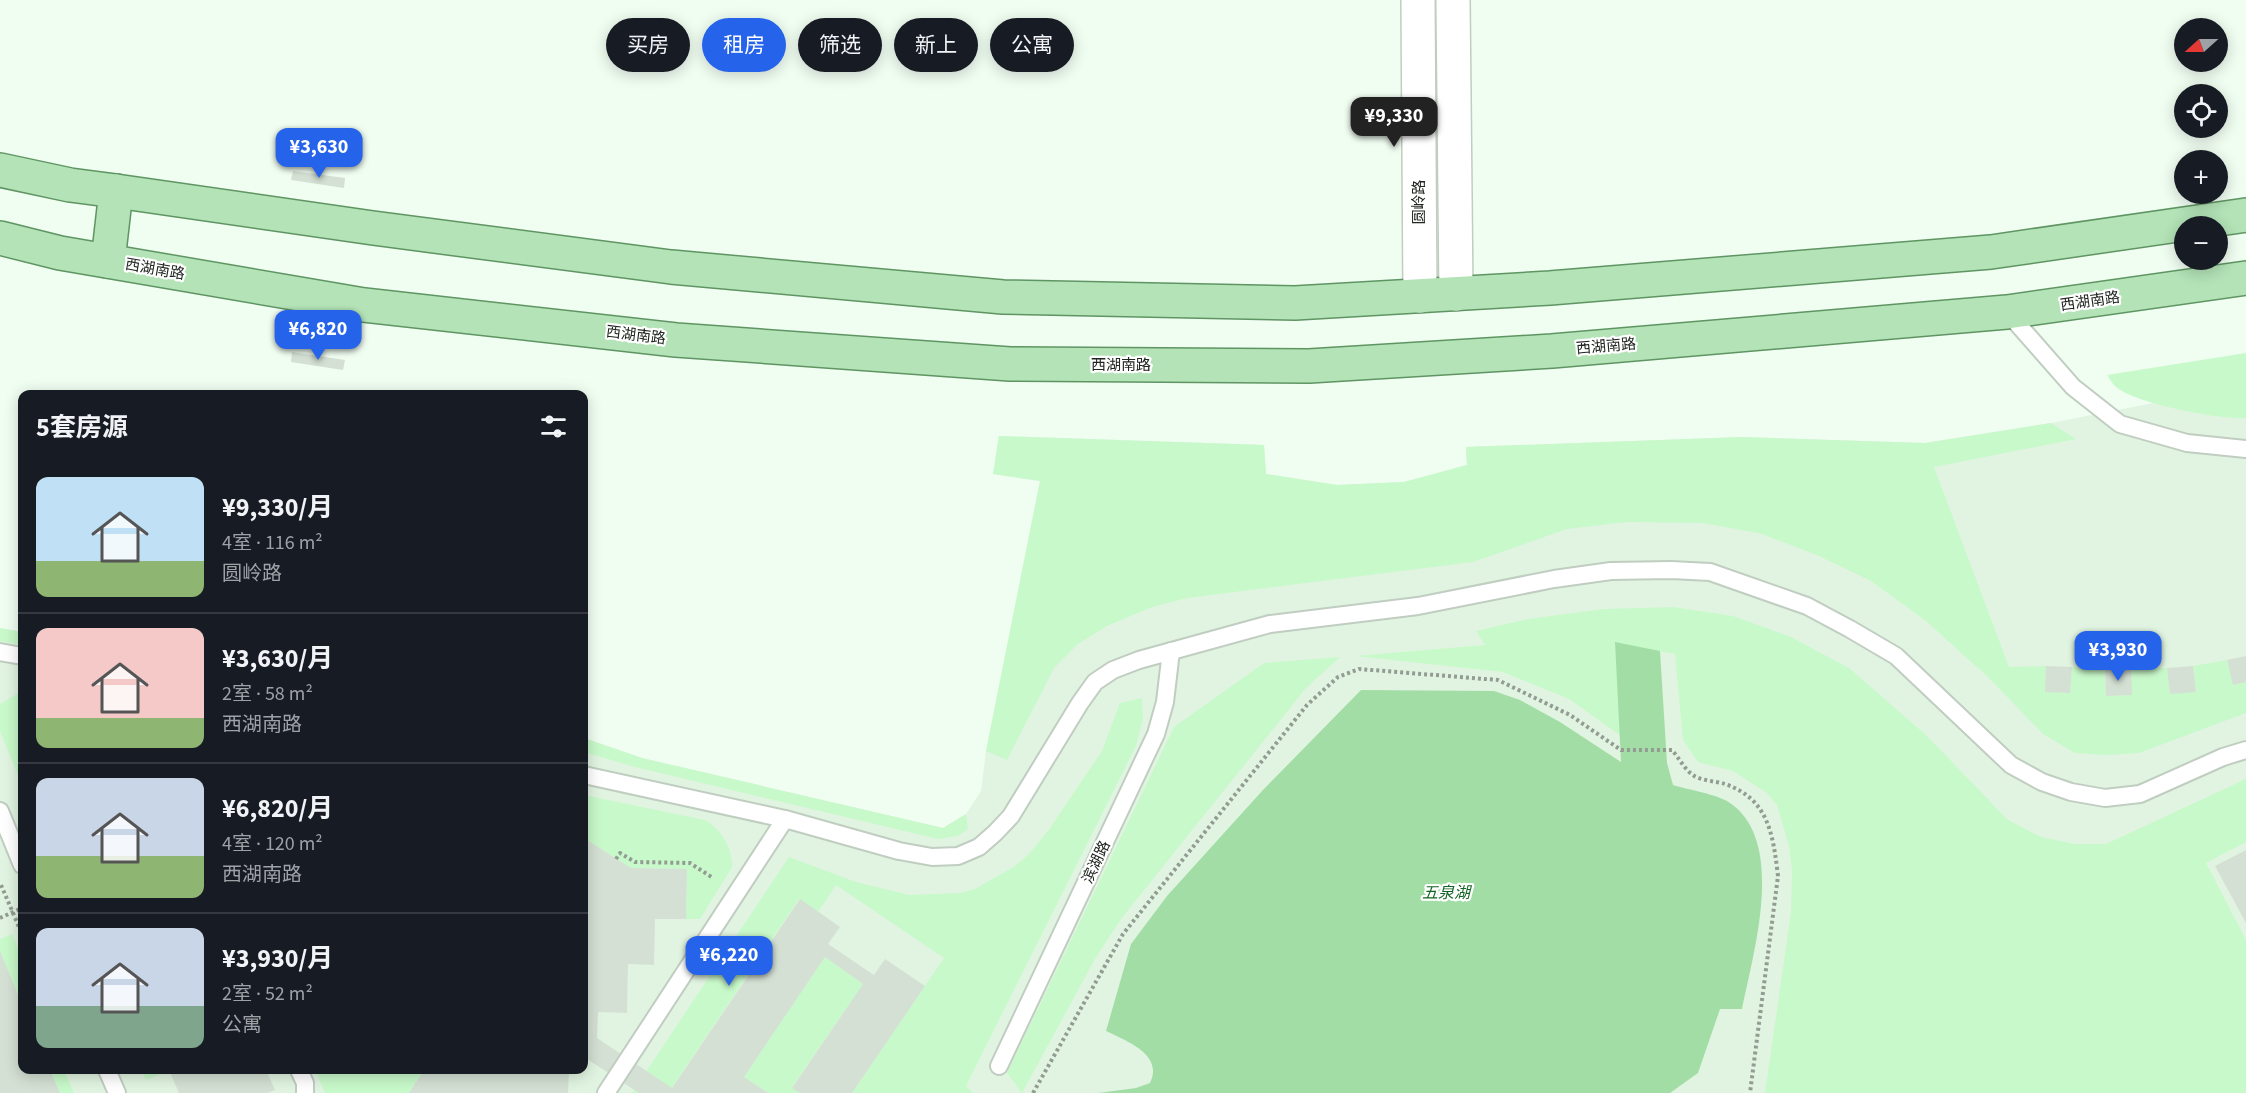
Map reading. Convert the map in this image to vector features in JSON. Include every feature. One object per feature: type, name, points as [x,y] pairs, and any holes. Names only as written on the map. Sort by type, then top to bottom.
[{"type":"main road","points":[[0,170],[70,185],[671,267],[1003,297],[1295,303],[1550,288],[1991,252],[2246,215]]},
{"type":"main road","points":[[108,261],[116,191]]},
{"type":"main road","name":"西湖南路","points":[[0,238],[60,253],[376,306],[676,340],[1010,364],[1309,366],[1552,351],[2007,312],[2246,278]]},
{"type":"street","name":"圆岭路","points":[[1418,0],[1420,296]]},
{"type":"street","points":[[1453,0],[1456,294]]},
{"type":"lane","points":[[2007,312],[2073,387],[2120,424],[2187,443],[2246,449]]},
{"type":"lane","points":[[588,776],[785,819],[899,851],[932,857],[958,856],[979,847],[1011,816],[1080,703],[1095,682],[1113,669],[1270,624],[1418,606],[1554,579],[1611,572],[1671,570],[1710,572],[1807,606],[1896,656],[2011,765],[2042,782],[2061,789],[2105,798],[2140,794],[2223,757],[2246,750]]},
{"type":"lane","name":"滨湖路","points":[[999,1066],[1156,734],[1166,702],[1171,651]]},
{"type":"lane","points":[[0,652],[18,655]]},
{"type":"lane","points":[[0,811],[18,855]]},
{"type":"lane","points":[[606,1093],[785,819]]},
{"type":"lane","points":[[109,1074],[117,1093]]},
{"type":"lane","points":[[301,1074],[305,1083],[305,1093]]},
{"type":"path","points":[[1033,1093],[1123,934],[1308,705],[1338,677],[1359,669],[1498,680],[1570,715],[1622,750],[1672,750],[1694,776],[1741,790],[1756,802],[1768,821],[1778,876],[1750,1093]]},
{"type":"path","points":[[616,859],[620,853],[635,862],[690,863],[737,894]]},
{"type":"path","points":[[0,881],[18,924]]},
{"type":"path","points":[[0,918],[18,910]]},
{"type":"shaded area","points":[[2246,353],[2246,418],[2217,416],[2157,404],[2124,392],[2115,386],[2107,375]]},
{"type":"shaded area","points":[[2246,385],[2246,1093],[0,1093],[0,628],[18,631],[18,1074],[588,1074],[588,739],[642,758],[943,828],[966,814],[981,791],[986,751],[1040,481],[993,474],[999,436],[1264,445],[1266,474],[1337,485],[1404,482],[1467,465],[1466,447],[1742,437],[1925,443],[2051,423]]},
{"type":"shaded area","points":[[2051,423],[2076,439],[1934,467],[2009,667],[2046,666],[2045,691],[2070,693],[2072,667],[2105,670],[2106,696],[2131,695],[2131,669],[2167,668],[2170,694],[2196,691],[2193,666],[2227,660],[2233,685],[2246,682],[2246,713],[2139,753],[2107,755],[2075,753],[2043,734],[1989,678],[1926,621],[1871,581],[1817,555],[1759,533],[1702,523],[1627,522],[1567,529],[1473,562],[1187,598],[1152,607],[1107,626],[1078,644],[1054,668],[1007,760],[986,751],[1040,481],[993,474],[999,436],[1264,445],[1266,474],[1337,485],[1404,482],[1467,465],[1466,447],[1742,437],[1925,443]]},
{"type":"shaded area","points":[[1673,607],[1733,616],[1791,637],[1849,668],[1926,735],[2008,820],[2041,837],[2075,844],[2106,844],[2246,779],[2246,842],[2206,863],[2246,940],[2246,1093],[1765,1093],[1791,912],[1792,870],[1789,846],[1777,805],[1767,793],[1733,771],[1698,762],[1683,740],[1675,654],[1615,643],[1621,736],[1569,699],[1503,672],[1355,656],[1485,645],[1476,631],[1528,619],[1604,609]]},
{"type":"shaded area","points":[[0,628],[18,631],[18,644],[0,641]]},
{"type":"shaded area","points":[[1340,657],[1306,688],[1121,919],[1095,959],[1022,1093],[1007,1073],[1174,727],[1264,663]]},
{"type":"shaded area","points":[[18,693],[18,775],[0,731],[0,704]]},
{"type":"shaded area","points":[[1142,698],[1143,718],[1136,746],[966,1086],[973,1093],[852,1093],[944,958],[836,885],[818,912],[799,899],[668,1093],[632,1093],[789,857],[856,882],[909,895],[960,893],[975,889],[1015,866],[1029,854],[1050,828],[1102,751],[1120,703]]},
{"type":"shaded area","points":[[588,739],[642,758],[943,828],[966,814],[968,829],[958,836],[938,839],[635,767],[588,753]]},
{"type":"shaded area","points":[[588,796],[705,820],[725,840],[732,860],[732,867],[700,919],[686,919],[687,869],[631,868],[588,841]]},
{"type":"shaded area","points":[[12,934],[18,948],[18,994],[0,951],[0,939]]},
{"type":"shaded area","points":[[825,957],[863,984],[792,1087],[800,1093],[768,1093],[744,1077]]},
{"type":"shaded area","points":[[52,1074],[66,1074],[74,1093],[60,1093]]},
{"type":"shaded area","points":[[143,1074],[160,1074],[146,1080]]},
{"type":"shaded area","points":[[317,1074],[421,1074],[409,1093],[325,1093]]},
{"type":"water","name":"五泉湖","points":[[1615,642],[1660,651],[1667,763],[1673,785],[1730,803],[1747,821],[1757,844],[1762,871],[1762,900],[1742,1009],[1720,1009],[1698,1073],[1670,1093],[1098,1093],[1136,1088],[1150,1083],[1153,1073],[1148,1056],[1132,1044],[1106,1031],[1131,944],[1167,896],[1262,791],[1361,690],[1494,691],[1520,700],[1560,722],[1621,762]]},
{"type":"building","points":[[293,171],[345,178],[344,188],[291,180]]},
{"type":"building","points":[[292,352],[345,360],[343,370],[291,362]]},
{"type":"building","points":[[2246,656],[2246,682],[2233,685],[2227,660]]},
{"type":"building","points":[[2046,666],[2072,667],[2070,693],[2045,692]]},
{"type":"building","points":[[2193,666],[2196,692],[2170,694],[2167,668]]},
{"type":"building","points":[[2131,669],[2132,695],[2106,696],[2105,670]]},
{"type":"building","points":[[588,841],[631,868],[687,869],[686,919],[655,919],[654,965],[628,964],[627,1013],[598,1012],[597,1038],[672,1088],[800,899],[840,927],[828,944],[874,975],[885,959],[925,986],[852,1093],[800,1093],[792,1088],[863,984],[825,957],[744,1077],[768,1093],[639,1093],[588,1060]]},
{"type":"building","points":[[2246,850],[2246,923],[2215,866]]},
{"type":"building","points":[[0,951],[18,994],[18,1074],[52,1074],[60,1093],[0,1093]]},
{"type":"building","points":[[171,1074],[268,1074],[275,1090],[267,1093],[179,1093]]},
{"type":"building","points":[[421,1074],[569,1074],[568,1093],[409,1093]]}]
